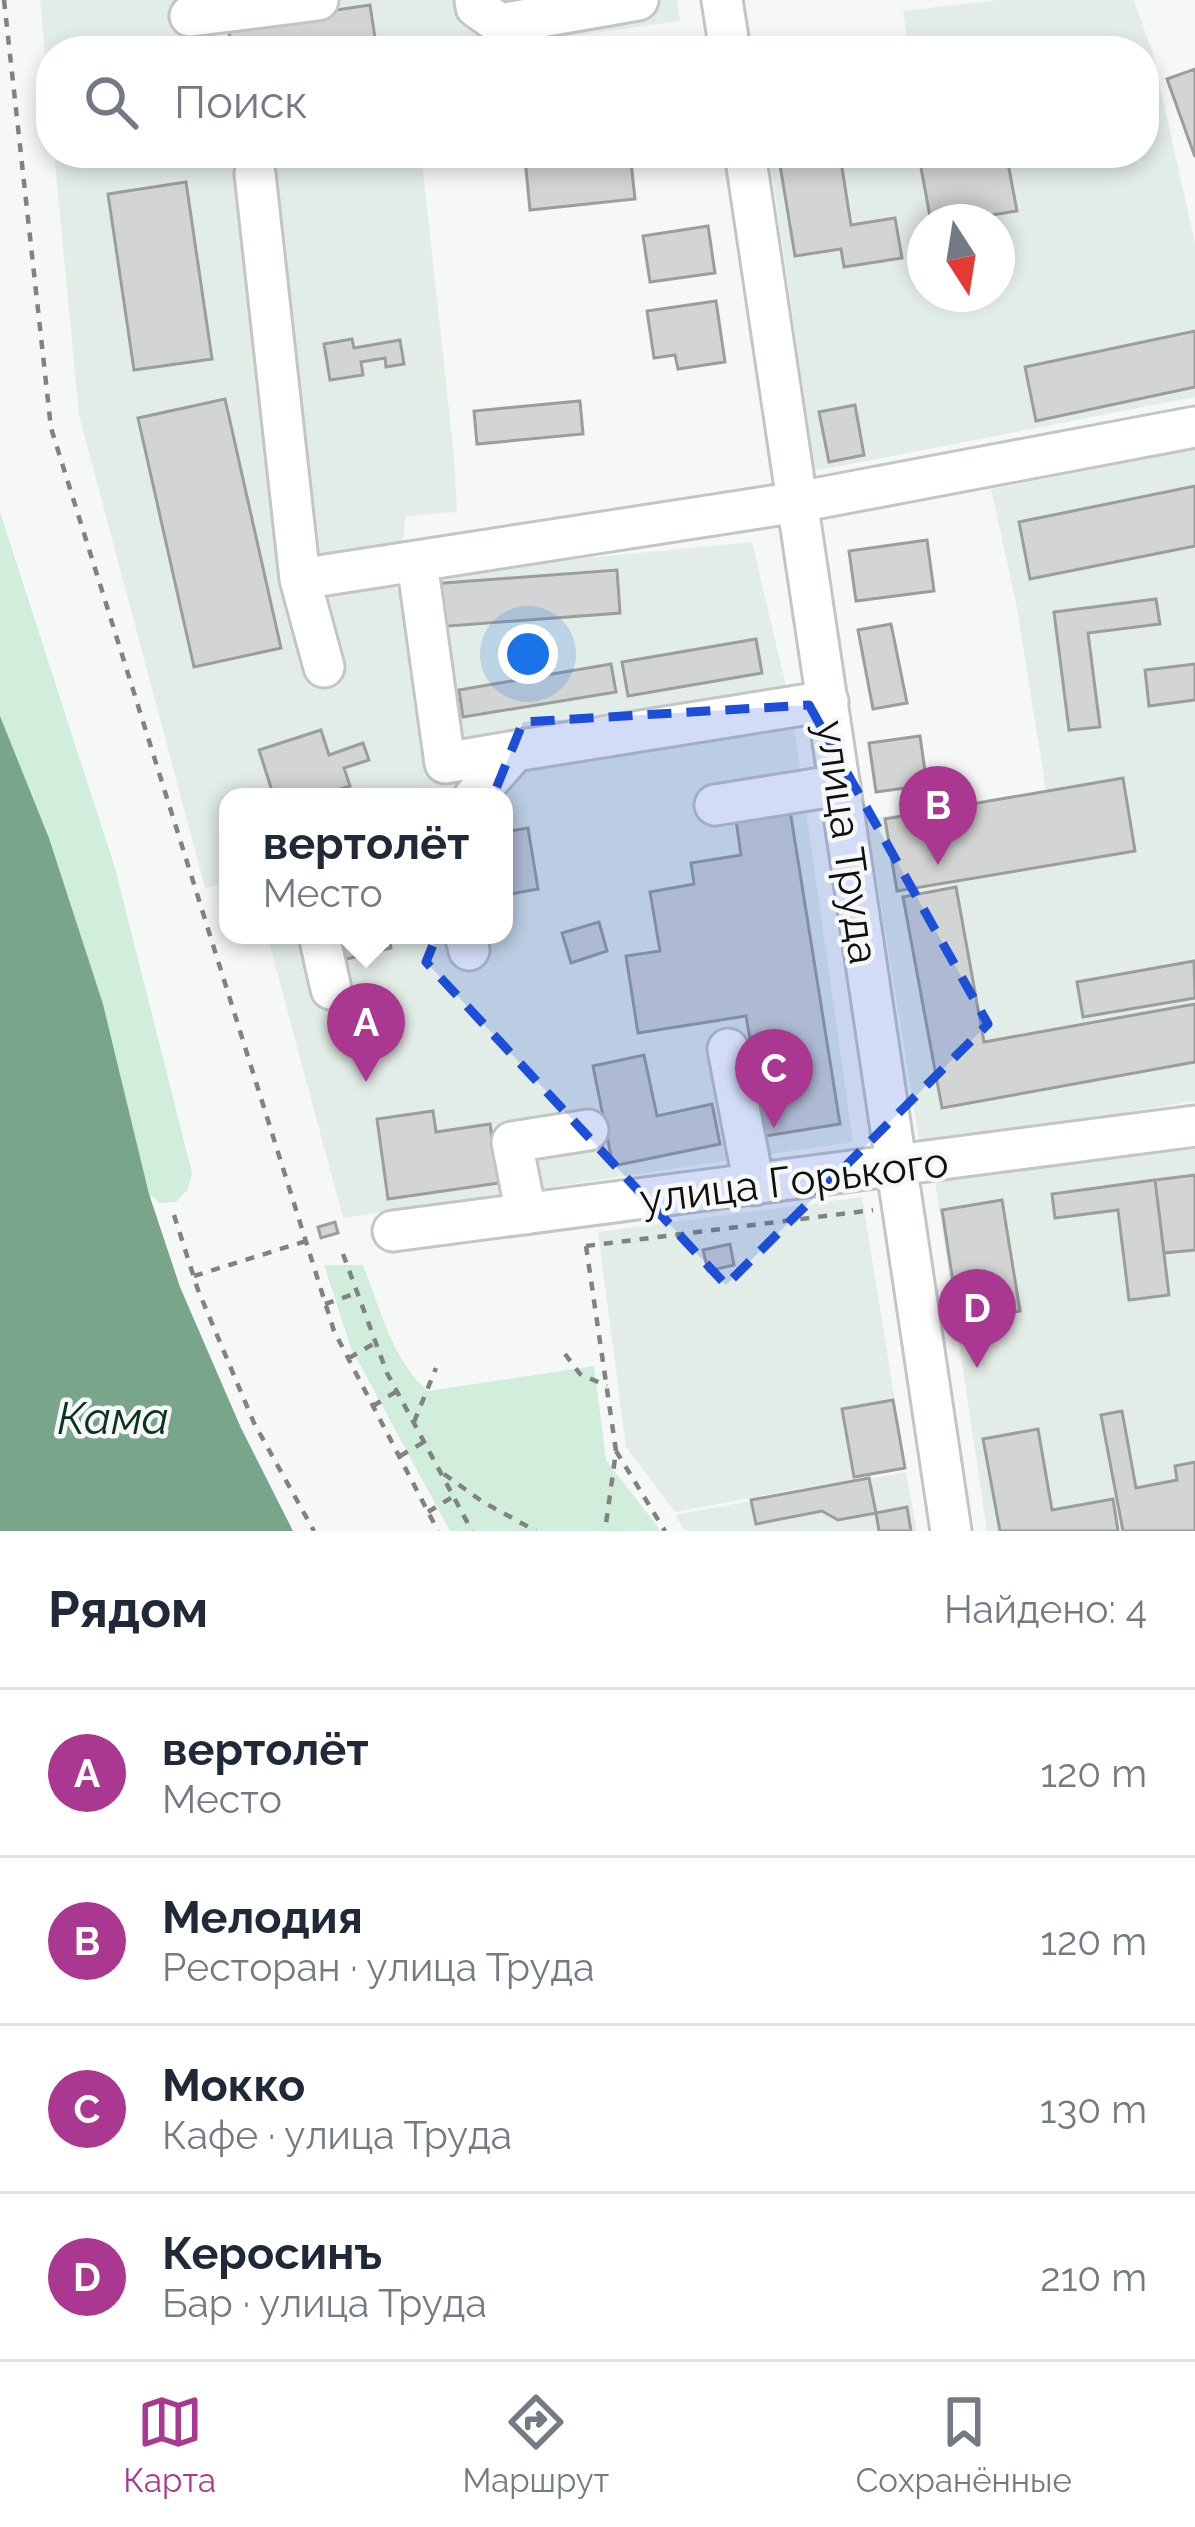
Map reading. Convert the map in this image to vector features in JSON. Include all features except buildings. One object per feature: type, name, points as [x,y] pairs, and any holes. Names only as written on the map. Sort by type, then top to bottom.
[{"type":"street","points":[[191,22],[318,0]]},
{"type":"street","points":[[476,0],[476,7],[500,24],[638,0]]},
{"type":"street","points":[[722,0],[728,36]]},
{"type":"street","name":"улица Труда","points":[[748,168],[951,1531]]},
{"type":"street","points":[[255,174],[300,579],[325,667]]},
{"type":"street","points":[[300,579],[798,502],[1195,427]]},
{"type":"street","points":[[417,562],[444,780],[515,752],[828,701]]},
{"type":"street","points":[[482,788],[515,752]]},
{"type":"street","points":[[715,805],[840,785]]},
{"type":"street","points":[[321,944],[332,989]]},
{"type":"street","points":[[728,1049],[754,1185]]},
{"type":"street","name":"улица Горького","points":[[393,1231],[526,1214],[583,1227],[754,1185],[899,1186],[1195,1126]]},
{"type":"street","points":[[526,1214],[512,1142],[588,1130]]},
{"type":"path","points":[[4,0],[52,428],[326,1304],[349,1359],[438,1531]]},
{"type":"path","points":[[605,1531],[616,1450],[583,1227],[899,1186]]},
{"type":"path","points":[[174,1215],[254,1423],[314,1531]]},
{"type":"path","points":[[194,1276],[306,1241]]},
{"type":"path","points":[[343,1254],[397,1391],[472,1531]]},
{"type":"path","points":[[326,1304],[357,1293]]},
{"type":"path","points":[[349,1359],[376,1343]]},
{"type":"path","points":[[566,1354],[580,1374],[607,1386]]},
{"type":"path","points":[[413,1422],[436,1368]]},
{"type":"path","points":[[373,1406],[397,1391]]},
{"type":"path","points":[[400,1456],[424,1442]]},
{"type":"path","points":[[616,1450],[665,1531]]},
{"type":"path","points":[[440,1471],[536,1531]]},
{"type":"path","points":[[428,1512],[454,1496]]},
{"type":"highlighted area","points":[[809,705],[988,1024],[726,1285],[426,962],[523,722]]},
{"type":"shaded area","points":[[40,0],[677,0],[680,21],[574,36],[43,36]]},
{"type":"shaded area","points":[[999,0],[1134,0],[1147,36],[907,36],[903,11]]},
{"type":"shaded area","points":[[1159,82],[1195,243],[1195,397],[815,471],[771,168],[1159,168]]},
{"type":"shaded area","points":[[55,168],[423,168],[457,512],[406,516],[396,590],[421,574],[752,542],[792,711],[853,1142],[343,1218],[269,944],[513,944],[513,788],[219,788],[219,884],[205,888],[79,415]]},
{"type":"shaded area","points":[[1195,450],[1195,1101],[920,1146],[867,819],[1046,790],[1017,608],[991,489]]},
{"type":"shaded area","points":[[0,512],[115,868],[192,1173],[188,1189],[176,1202],[160,1203],[149,1194],[103,1004],[49,838],[0,716]]},
{"type":"shaded area","points":[[1195,1144],[1195,1531],[987,1531],[934,1174]]},
{"type":"shaded area","points":[[862,1197],[906,1469],[675,1512],[626,1447],[598,1232]]},
{"type":"shaded area","points":[[324,1265],[363,1265],[396,1349],[428,1391],[594,1366],[606,1460],[661,1531],[450,1531],[351,1348]]},
{"type":"shaded area","points":[[906,1472],[917,1531],[685,1531],[675,1515]]},
{"type":"water","name":"Кама","points":[[0,716],[49,838],[103,1004],[149,1194],[180,1287],[241,1428],[293,1531],[0,1531]]},
{"type":"place","name":"Мелодия","points":[[938,865]]},
{"type":"place","name":"вертолёт","points":[[366,1082]]},
{"type":"place","name":"Мокко","points":[[774,1128]]},
{"type":"place","name":"Керосинъ","points":[[977,1368]]}]
